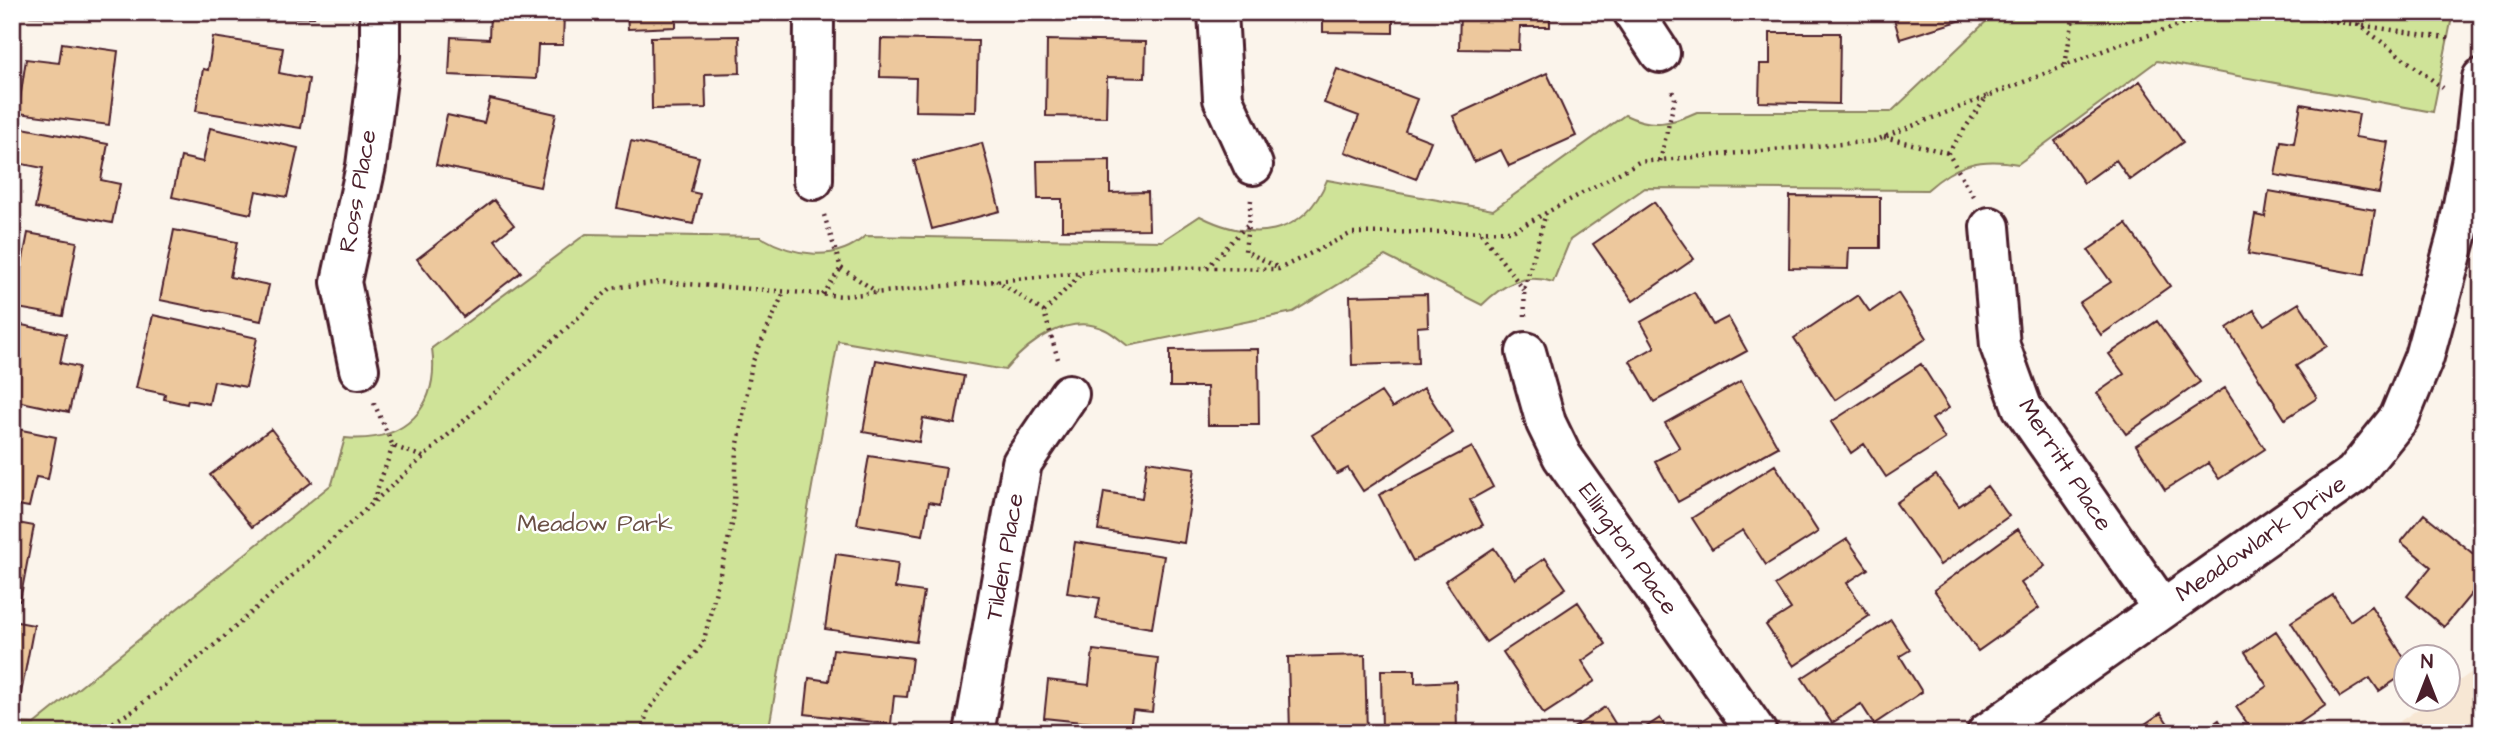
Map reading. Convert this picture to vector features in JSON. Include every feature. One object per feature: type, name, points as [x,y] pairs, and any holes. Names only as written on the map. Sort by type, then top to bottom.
[{"type":"street","name":"Ross Place","points":[[359,369],[341,282],[366,166],[380,56],[380,12]]},
{"type":"street","points":[[813,180],[814,12]]},
{"type":"street","points":[[1218,12],[1223,99],[1252,165]]},
{"type":"street","points":[[1633,12],[1660,53]]},
{"type":"street","name":"Meadowlark Drive","points":[[1987,733],[2354,474],[2399,418],[2469,239],[2482,78]]},
{"type":"street","name":"Merritt Place","points":[[1990,227],[2000,346],[2022,407],[2162,608]]},
{"type":"street","name":"Ellington Place","points":[[1526,352],[1546,423],[1562,456],[1757,733]]},
{"type":"street","name":"Tilden Place","points":[[974,733],[1022,463],[1069,394]]},
{"type":"path","points":[[2065,65],[2074,12]]},
{"type":"path","points":[[95,733],[134,710],[223,638],[611,288],[661,282],[822,295],[878,293],[1139,267],[1279,269],[1352,233],[1513,232],[1639,163],[1874,141],[2120,44],[2224,12]]},
{"type":"path","points":[[2273,12],[2452,39]]},
{"type":"path","points":[[2357,24],[2443,88]]},
{"type":"path","points":[[1660,53],[1675,98],[1660,161]]},
{"type":"path","points":[[1948,153],[1989,94]]},
{"type":"path","points":[[1883,137],[1948,153],[1990,227]]},
{"type":"path","points":[[1252,165],[1250,223],[1245,251],[1279,269]]},
{"type":"path","points":[[813,180],[841,268],[878,293]]},
{"type":"path","points":[[1526,352],[1524,290],[1546,213]]},
{"type":"path","points":[[1206,268],[1250,223]]},
{"type":"path","points":[[1480,232],[1524,290]]},
{"type":"path","points":[[822,295],[841,268]]},
{"type":"path","points":[[1044,312],[1083,272]]},
{"type":"path","points":[[996,280],[1044,312],[1069,394]]},
{"type":"path","points":[[641,733],[648,710],[703,644],[733,520],[737,450],[752,363],[784,292]]},
{"type":"path","points":[[359,369],[393,446],[372,503]]},
{"type":"path","points":[[393,446],[423,457]]},
{"type":"shaded area","points":[[2482,665],[2482,733],[2383,733],[2411,714],[2462,714],[2462,679]]},
{"type":"green space","name":"Meadow Park","points":[[1996,12],[2048,15],[2079,12],[2453,12],[2433,112],[2157,61],[2018,164],[1992,161],[1969,165],[1948,174],[1927,190],[1645,188],[1570,240],[1553,282],[1533,279],[1514,282],[1482,305],[1385,256],[1293,312],[1128,346],[1109,332],[1092,325],[1078,324],[1064,327],[1037,340],[1005,370],[838,341],[768,733],[12,733],[12,723],[34,724],[332,484],[345,438],[385,434],[401,428],[414,417],[424,404],[430,388],[432,348],[586,234],[761,237],[787,249],[814,254],[841,250],[854,245],[865,236],[1162,241],[1200,216],[1238,230],[1274,230],[1305,214],[1327,180],[1493,210],[1625,115],[1644,122],[1661,123],[1697,112],[1891,112]]},
{"type":"building","points":[[30,12],[118,12],[118,17],[30,16]]},
{"type":"building","points":[[224,12],[313,12],[314,17],[224,19]]},
{"type":"building","points":[[490,12],[564,12],[563,45],[538,45],[536,79],[449,75],[451,37],[489,39]]},
{"type":"building","points":[[627,12],[676,12],[676,27],[628,29]]},
{"type":"building","points":[[906,12],[992,12],[992,17],[906,19]]},
{"type":"building","points":[[1039,12],[1113,12],[1113,20],[1039,19]]},
{"type":"building","points":[[1323,12],[1393,12],[1393,33],[1323,32]]},
{"type":"building","points":[[1460,12],[1550,12],[1550,27],[1520,27],[1519,50],[1459,49]]},
{"type":"building","points":[[1892,12],[1974,12],[1975,16],[1900,39]]},
{"type":"building","points":[[1770,33],[1840,33],[1839,104],[1759,102],[1760,64],[1770,64]]},
{"type":"building","points":[[739,36],[740,73],[705,74],[706,108],[652,109],[651,37]]},
{"type":"building","points":[[213,37],[283,48],[279,73],[309,79],[301,128],[196,111],[203,69],[208,70]]},
{"type":"building","points":[[881,39],[978,41],[976,112],[915,111],[916,78],[880,77]]},
{"type":"building","points":[[1047,40],[1146,42],[1145,78],[1107,77],[1106,117],[1046,116]]},
{"type":"building","points":[[62,43],[118,51],[109,125],[18,113],[26,59],[59,63]]},
{"type":"building","points":[[1337,69],[1417,99],[1405,131],[1431,141],[1416,179],[1345,152],[1359,116],[1324,103]]},
{"type":"building","points":[[1547,73],[1576,136],[1509,166],[1501,150],[1474,162],[1453,116]]},
{"type":"building","points":[[2140,81],[2183,142],[2130,180],[2116,160],[2084,183],[2055,141]]},
{"type":"building","points":[[490,99],[556,114],[540,187],[436,165],[447,115],[484,123]]},
{"type":"building","points":[[2301,104],[2359,114],[2355,137],[2388,142],[2379,193],[2275,175],[2281,141],[2294,143]]},
{"type":"building","points":[[12,126],[108,144],[101,180],[120,184],[112,223],[35,208],[43,168],[12,162]]},
{"type":"building","points":[[210,128],[298,148],[287,197],[256,191],[251,214],[172,197],[181,157],[203,162]]},
{"type":"building","points":[[631,141],[699,157],[691,192],[700,194],[693,224],[617,208]]},
{"type":"building","points":[[982,143],[1000,211],[932,229],[914,161]]},
{"type":"building","points":[[1110,160],[1110,193],[1148,192],[1149,229],[1062,230],[1062,199],[1038,199],[1037,161]]},
{"type":"building","points":[[2269,191],[2375,210],[2364,275],[2248,254],[2255,215],[2265,217]]},
{"type":"building","points":[[1790,196],[1880,197],[1880,248],[1849,248],[1848,269],[1789,268]]},
{"type":"building","points":[[494,200],[514,225],[495,240],[521,272],[463,317],[417,259]]},
{"type":"building","points":[[1654,202],[1694,259],[1633,301],[1593,244]]},
{"type":"building","points":[[2126,224],[2170,286],[2101,335],[2079,303],[2111,282],[2088,250]]},
{"type":"building","points":[[174,230],[237,242],[230,277],[269,285],[261,321],[160,300]]},
{"type":"building","points":[[28,233],[77,242],[63,316],[12,307],[12,267],[21,269]]},
{"type":"building","points":[[1694,292],[1713,325],[1728,317],[1747,351],[1654,402],[1630,361],[1655,347],[1641,322]]},
{"type":"building","points":[[1898,293],[1927,338],[1835,400],[1794,338],[1858,295],[1870,312]]},
{"type":"building","points":[[1427,294],[1428,326],[1417,327],[1418,363],[1352,365],[1350,296]]},
{"type":"building","points":[[2299,303],[2327,346],[2296,366],[2317,398],[2285,419],[2227,328],[2254,310],[2264,325]]},
{"type":"building","points":[[153,315],[257,338],[246,387],[214,381],[209,404],[188,400],[187,404],[164,399],[165,394],[136,388]]},
{"type":"building","points":[[2157,321],[2200,382],[2126,434],[2097,393],[2124,374],[2109,354]]},
{"type":"building","points":[[12,323],[66,334],[60,363],[79,367],[69,412],[12,400]]},
{"type":"building","points":[[1258,349],[1259,425],[1208,425],[1207,387],[1170,387],[1170,350]]},
{"type":"building","points":[[876,360],[964,376],[955,424],[923,418],[919,442],[863,432]]},
{"type":"building","points":[[1921,364],[1949,408],[1932,419],[1945,439],[1886,477],[1864,444],[1851,453],[1831,422]]},
{"type":"building","points":[[1741,381],[1778,447],[1678,502],[1655,461],[1680,448],[1665,423]]},
{"type":"building","points":[[1424,388],[1453,433],[1363,491],[1348,468],[1337,474],[1312,435],[1381,392],[1392,408]]},
{"type":"building","points":[[2225,388],[2265,449],[2219,479],[2208,463],[2165,490],[2136,445]]},
{"type":"building","points":[[12,428],[56,437],[48,479],[36,477],[29,507],[12,504]]},
{"type":"building","points":[[271,429],[312,482],[252,527],[210,475]]},
{"type":"building","points":[[1472,447],[1493,487],[1470,500],[1483,525],[1413,561],[1379,495]]},
{"type":"building","points":[[869,456],[946,468],[940,504],[929,502],[923,535],[857,524]]},
{"type":"building","points":[[1147,461],[1195,468],[1184,543],[1098,530],[1104,492],[1142,498]]},
{"type":"building","points":[[1775,465],[1818,532],[1766,565],[1743,530],[1712,549],[1692,518]]},
{"type":"building","points":[[1936,475],[1959,506],[1987,486],[2009,516],[1940,565],[1896,503]]},
{"type":"building","points":[[2424,514],[2482,561],[2482,581],[2444,627],[2407,596],[2431,567],[2401,542]]},
{"type":"building","points":[[12,522],[34,526],[20,601],[12,599]]},
{"type":"building","points":[[2018,529],[2045,566],[2021,583],[2039,608],[1978,651],[1934,590]]},
{"type":"building","points":[[1847,539],[1868,569],[1847,583],[1869,616],[1794,666],[1766,625],[1791,609],[1775,585]]},
{"type":"building","points":[[1075,542],[1164,556],[1152,628],[1096,619],[1100,598],[1067,593]]},
{"type":"building","points":[[1494,548],[1515,579],[1545,558],[1566,588],[1486,642],[1445,581]]},
{"type":"building","points":[[836,554],[898,563],[895,588],[924,592],[916,642],[825,629]]},
{"type":"building","points":[[2333,595],[2350,621],[2371,606],[2395,644],[2392,644],[2392,682],[2379,691],[2370,678],[2340,697],[2291,622]]},
{"type":"building","points":[[1578,602],[1606,644],[1582,661],[1595,681],[1544,714],[1503,652]]},
{"type":"building","points":[[1891,620],[1910,650],[1900,656],[1922,692],[1874,724],[1861,704],[1832,723],[1802,678]]},
{"type":"building","points":[[12,621],[34,625],[20,699],[12,698]]},
{"type":"building","points":[[2276,631],[2326,705],[2285,733],[2254,733],[2236,707],[2267,686],[2245,652]]},
{"type":"building","points":[[833,649],[912,658],[907,697],[894,696],[891,724],[805,714],[809,678],[829,681]]},
{"type":"building","points":[[1093,650],[1158,658],[1152,712],[1133,710],[1130,727],[1044,718],[1048,680],[1089,685]]},
{"type":"building","points":[[1365,655],[1367,733],[1290,733],[1288,657]]},
{"type":"building","points":[[1381,670],[1415,670],[1415,683],[1456,681],[1457,733],[1382,733]]},
{"type":"building","points":[[1605,707],[1621,733],[1566,733]]},
{"type":"building","points":[[2161,713],[2174,733],[2132,733]]},
{"type":"building","points":[[1660,718],[1669,733],[1637,733]]},
{"type":"building","points":[[2219,720],[2228,733],[2200,733]]}]
